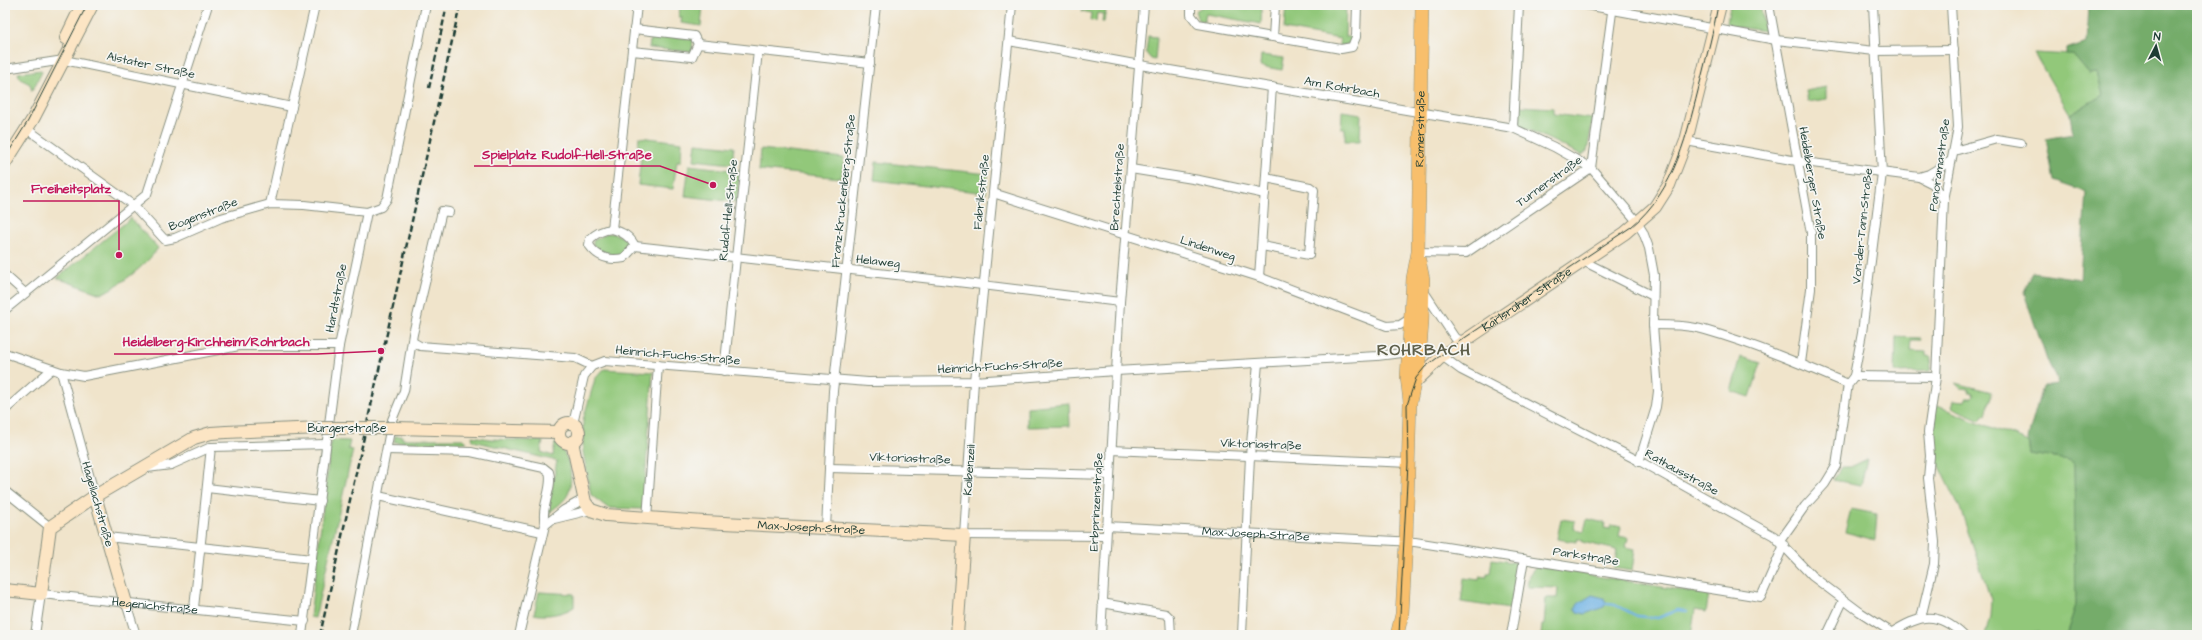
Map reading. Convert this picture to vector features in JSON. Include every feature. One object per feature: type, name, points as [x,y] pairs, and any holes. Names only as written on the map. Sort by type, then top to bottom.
[{"type":"main road","name":"Römerstraße","points":[[1410,402],[1407,377],[1410,352],[1413,278],[1418,252],[1422,113],[1422,5]]},
{"type":"main road","name":"Römerstraße","points":[[1416,381],[1421,347],[1423,289],[1418,252]]},
{"type":"main road","points":[[1403,635],[1402,614],[1410,463],[1410,402],[1416,381]]},
{"type":"main road","points":[[1397,635],[1402,614]]},
{"type":"street","points":[[5,163],[27,129],[59,60],[82,5]]},
{"type":"street","points":[[59,60],[92,5]]},
{"type":"street","points":[[5,310],[144,198],[149,190],[208,5]]},
{"type":"street","points":[[270,204],[315,5]]},
{"type":"street","points":[[366,212],[381,207],[387,199],[426,5]]},
{"type":"street","points":[[612,229],[637,5]]},
{"type":"street","name":"Franz-Kruckenberg-Straße","points":[[826,528],[834,380],[876,5]]},
{"type":"street","name":"Fabrikstraße","points":[[974,381],[1012,5]]},
{"type":"street","name":"Brechtelstraße","points":[[1116,371],[1120,302],[1144,5]]},
{"type":"street","points":[[1191,5],[1191,15],[1198,24],[1341,49],[1349,48],[1356,40],[1357,5]]},
{"type":"street","points":[[1273,37],[1275,5]]},
{"type":"street","points":[[1513,128],[1519,5]]},
{"type":"street","points":[[1586,5],[1613,7],[1776,40],[1875,51],[1954,50]]},
{"type":"street","name":"Karlsruher Straße","points":[[1416,381],[1442,356],[1464,340],[1638,224],[1664,194],[1686,140],[1716,28],[1720,5]]},
{"type":"street","name":"Heidelberger Straße","points":[[1769,5],[1811,233],[1811,290],[1801,363]]},
{"type":"street","name":"Von-der-Tann-Straße","points":[[1854,376],[1862,332],[1882,172],[1873,5]]},
{"type":"street","name":"Panoramastraße","points":[[1921,618],[1934,564],[1935,542],[1928,478],[1930,456],[1928,432],[1936,377],[1944,200],[1958,126],[1951,5]]},
{"type":"street","name":"Turnerstraße","points":[[1418,252],[1466,253],[1592,168],[1613,7]]},
{"type":"street","points":[[634,29],[694,36],[698,44]]},
{"type":"street","name":"Am Rohrbach","points":[[1009,41],[1140,65],[1513,128],[1554,147],[1592,168],[1643,232],[1650,254],[1654,275],[1653,325],[1658,391],[1656,407],[1639,462]]},
{"type":"street","points":[[632,51],[692,57],[698,44]]},
{"type":"street","points":[[698,44],[870,64]]},
{"type":"street","name":"Rudolf-Hell-Straße","points":[[724,371],[758,51]]},
{"type":"street","name":"Alstater Straße","points":[[5,69],[59,60],[292,107]]},
{"type":"street","points":[[1260,277],[1272,87]]},
{"type":"street","points":[[27,129],[134,205]]},
{"type":"street","points":[[1954,151],[1997,139],[2021,143]]},
{"type":"street","points":[[1686,140],[1797,160],[1919,177],[1933,184],[1944,200]]},
{"type":"street","points":[[1919,177],[1933,172],[1951,161]]},
{"type":"street","points":[[1131,169],[1199,180],[1265,194]]},
{"type":"street","points":[[1262,246],[1309,255],[1314,190],[1310,187],[1266,178]]},
{"type":"street","name":"Lindenweg","points":[[993,193],[1260,277],[1387,326],[1400,325],[1411,318]]},
{"type":"street","name":"Bogenstraße","points":[[134,205],[160,236],[168,240],[221,218],[270,204],[304,205],[366,212]]},
{"type":"street","points":[[351,635],[392,420],[404,391],[413,342],[413,334],[442,211],[449,212]]},
{"type":"street","name":"Hardtstraße","points":[[302,635],[339,346],[366,212]]},
{"type":"street","points":[[612,229],[625,234],[632,240],[635,246],[624,258],[610,259],[598,256],[589,245],[590,239],[599,232],[612,229]]},
{"type":"street","name":"Helaweg","points":[[635,246],[1120,302]]},
{"type":"street","points":[[1583,261],[1653,296]]},
{"type":"street","points":[[5,274],[25,293]]},
{"type":"street","points":[[1423,289],[1455,338],[1464,340]]},
{"type":"street","points":[[1653,325],[1680,326],[1704,330],[1801,363],[1848,384]]},
{"type":"street","points":[[413,342],[420,346],[575,358],[592,366],[584,376],[573,424],[578,431],[577,438],[572,442],[563,441],[559,432],[563,424],[573,424]]},
{"type":"street","points":[[5,353],[61,372],[84,376],[239,346],[339,346]]},
{"type":"street","name":"Heinrich-Fuchs-Straße","points":[[592,366],[611,360],[834,380],[974,381],[1410,352]]},
{"type":"street","name":"Rathausstraße","points":[[1442,356],[1461,370],[1639,462],[1782,543],[1812,576],[1843,601],[1891,634]]},
{"type":"street","points":[[1242,635],[1250,456],[1258,363]]},
{"type":"street","points":[[647,519],[658,365]]},
{"type":"street","points":[[5,410],[52,369]]},
{"type":"street","name":"Erbprinzenstraße","points":[[1101,635],[1116,371]]},
{"type":"street","name":"Hagellachstraße","points":[[61,372],[95,496],[136,635]]},
{"type":"street","points":[[1782,543],[1804,506],[1825,484],[1836,466],[1848,384],[1854,376],[1936,377]]},
{"type":"street","name":"Kolbenzeil","points":[[957,635],[974,381]]},
{"type":"street","name":"Bürgerstraße","points":[[50,527],[95,496],[194,438],[211,433],[320,428],[395,428],[559,432]]},
{"type":"street","points":[[553,519],[592,510],[584,499],[572,442]]},
{"type":"street","name":"Bürgerstraße","points":[[144,468],[171,465],[211,447],[326,444]]},
{"type":"street","points":[[194,608],[211,447]]},
{"type":"street","points":[[387,450],[470,452],[547,470],[550,479],[543,513],[544,529],[520,635]]},
{"type":"street","name":"Viktoriastraße","points":[[1111,450],[1410,463]]},
{"type":"street","name":"Viktoriastraße","points":[[829,468],[1109,475]]},
{"type":"street","points":[[206,488],[320,501]]},
{"type":"street","points":[[5,491],[50,527],[35,635]]},
{"type":"street","points":[[378,496],[544,529]]},
{"type":"street","points":[[544,529],[564,510],[584,499]]},
{"type":"street","name":"Max-Joseph-Straße","points":[[592,510],[609,516],[647,519],[938,534],[1106,536]]},
{"type":"street","name":"Max-Joseph-Straße","points":[[1106,526],[1406,542]]},
{"type":"street","points":[[938,534],[951,542],[962,560]]},
{"type":"street","points":[[107,537],[312,559]]},
{"type":"street","name":"Parkstraße","points":[[1406,542],[1524,559],[1761,597],[1782,543]]},
{"type":"street","points":[[1511,635],[1524,559]]},
{"type":"street","name":"Hegenichstraße","points":[[5,590],[126,603],[194,608],[305,621]]},
{"type":"street","points":[[1827,635],[1843,601]]},
{"type":"street","points":[[1102,603],[1166,614],[1170,618],[1171,635]]},
{"type":"street","points":[[1891,634],[1921,618],[1941,619],[1948,622],[1961,635]]},
{"type":"green space","points":[[680,5],[703,5],[701,26],[681,23],[682,17],[679,17]]},
{"type":"green space","points":[[1084,5],[1107,5],[1104,22],[1102,22],[1103,14],[1097,13],[1096,21],[1090,20],[1091,13],[1082,11]]},
{"type":"green space","points":[[1202,5],[1262,5],[1261,24],[1206,14],[1204,21],[1198,20],[1195,11],[1202,7]]},
{"type":"green space","points":[[1286,5],[1346,5],[1345,37],[1352,37],[1349,44],[1340,46],[1340,39],[1284,29]]},
{"type":"green space","points":[[1730,5],[1760,5],[1765,31],[1731,26],[1727,23]]},
{"type":"green space","points":[[2089,5],[2197,5],[2197,635],[2066,635],[2076,605],[2074,464],[2068,460],[2030,454],[2028,438],[2042,387],[2057,385],[2057,380],[2047,360],[2024,293],[2033,272],[2080,279],[2086,192],[2054,181],[2046,139],[2073,134],[2070,114],[2103,95],[2097,73],[2089,74],[2073,55],[2066,55],[2066,50],[2087,43]]},
{"type":"green space","points":[[651,34],[693,39],[692,52],[649,48]]},
{"type":"green space","points":[[1148,36],[1157,37],[1155,60],[1151,59],[1146,53]]},
{"type":"green space","points":[[2034,53],[2073,55],[2089,74],[2097,73],[2103,95],[2070,114]]},
{"type":"green space","points":[[1261,55],[1284,58],[1282,70],[1260,66]]},
{"type":"green space","points":[[41,70],[42,72],[32,91],[30,84],[20,79],[18,73]]},
{"type":"green space","points":[[1826,87],[1826,99],[1808,102],[1806,91]]},
{"type":"green space","points":[[1520,106],[1553,108],[1553,114],[1593,119],[1587,151],[1582,155],[1519,125]]},
{"type":"green space","points":[[1342,111],[1361,114],[1360,141],[1345,141],[1345,128],[1341,128]]},
{"type":"green space","points":[[639,137],[682,142],[681,161],[677,161],[673,189],[638,185],[641,156],[637,156]]},
{"type":"green space","points":[[696,143],[734,147],[732,164],[694,160]]},
{"type":"green space","points":[[761,149],[844,158],[841,178],[759,170]]},
{"type":"green space","points":[[876,162],[988,174],[986,193],[874,180]]},
{"type":"green space","points":[[689,165],[740,171],[737,202],[685,196]]},
{"type":"green space","points":[[131,218],[158,248],[147,262],[116,286],[101,294],[57,278]]},
{"type":"green space","points":[[607,233],[621,236],[631,247],[616,255],[602,252],[593,245],[593,241]]},
{"type":"green space","points":[[1896,337],[1921,338],[1921,340],[1911,340],[1910,351],[1926,352],[1926,356],[1932,357],[1930,371],[1895,372]]},
{"type":"green space","points":[[1741,357],[1761,363],[1750,397],[1731,391]]},
{"type":"green space","points":[[604,369],[653,372],[643,509],[608,508],[591,495],[583,452],[583,420],[595,379]]},
{"type":"green space","points":[[1956,383],[1992,392],[1986,416],[1983,415],[1980,420],[1951,407],[1953,400],[1965,401],[1966,398],[1972,398],[1974,396],[1972,392],[1969,392],[1969,389],[1961,388]]},
{"type":"green space","points":[[1069,403],[1070,426],[1027,427],[1027,407]]},
{"type":"green space","points":[[1935,405],[2028,442],[2030,454],[2068,460],[2074,464],[2076,605],[2066,635],[2041,635],[2039,631],[2028,635],[1985,635],[1990,616],[1991,600],[1960,508],[1934,454]]},
{"type":"green space","points":[[395,436],[402,436],[402,439],[464,439],[467,442],[458,443],[457,447],[454,447],[454,444],[433,443],[432,446],[429,446],[429,443],[394,442]]},
{"type":"green space","points":[[472,436],[490,439],[543,441],[541,452],[553,456],[555,443],[564,453],[570,467],[571,482],[567,496],[549,513],[547,512],[557,461],[473,441]]},
{"type":"green space","points":[[331,440],[350,441],[348,449],[353,450],[315,618],[310,617]]},
{"type":"green space","points":[[1867,459],[1861,485],[1833,480],[1841,467],[1851,467]]},
{"type":"green space","points":[[1851,509],[1877,514],[1875,540],[1845,532]]},
{"type":"green space","points":[[1561,519],[1575,521],[1574,529],[1584,531],[1587,519],[1605,523],[1604,528],[1611,529],[1612,525],[1621,527],[1619,536],[1628,538],[1626,547],[1635,549],[1632,571],[1614,568],[1617,550],[1582,542],[1582,540],[1577,539],[1577,542],[1557,539]]},
{"type":"green space","points":[[1492,559],[1518,563],[1510,609],[1461,602],[1464,578],[1479,580],[1480,576],[1487,577],[1487,573],[1490,573]]},
{"type":"green space","points":[[1536,566],[1709,595],[1706,612],[1695,610],[1691,635],[1541,635],[1542,625],[1544,625],[1546,598],[1557,598],[1558,588],[1527,587],[1529,575]]},
{"type":"green space","points":[[539,592],[574,594],[574,607],[554,614],[534,614]]},
{"type":"water","points":[[1592,595],[1604,598],[1606,603],[1604,607],[1585,614],[1577,612],[1575,608],[1579,603]]},
{"type":"waterway","points":[[1606,604],[1615,605],[1637,616],[1658,618],[1677,610],[1687,611]]},
{"type":"tram line","points":[[5,158],[28,121],[87,5]]},
{"type":"tram line","points":[[1399,635],[1408,463],[1407,405],[1416,378],[1425,367],[1460,341],[1631,227],[1659,196],[1678,159],[1685,140],[1718,5]]},
{"type":"railway","points":[[429,88],[447,5]]},
{"type":"railway","points":[[320,635],[460,5]]},
{"type":"place","name":"Spielplatz Rudolf-Hell-Straße","points":[[713,185]]},
{"type":"place","name":"Freiheitsplatz","points":[[119,255]]},
{"type":"place","name":"Heidelberg-Kirchheim/Rohrbach","points":[[381,351]]},
{"type":"district","name":"ROHRBACH","points":[[1424,349]]}]
